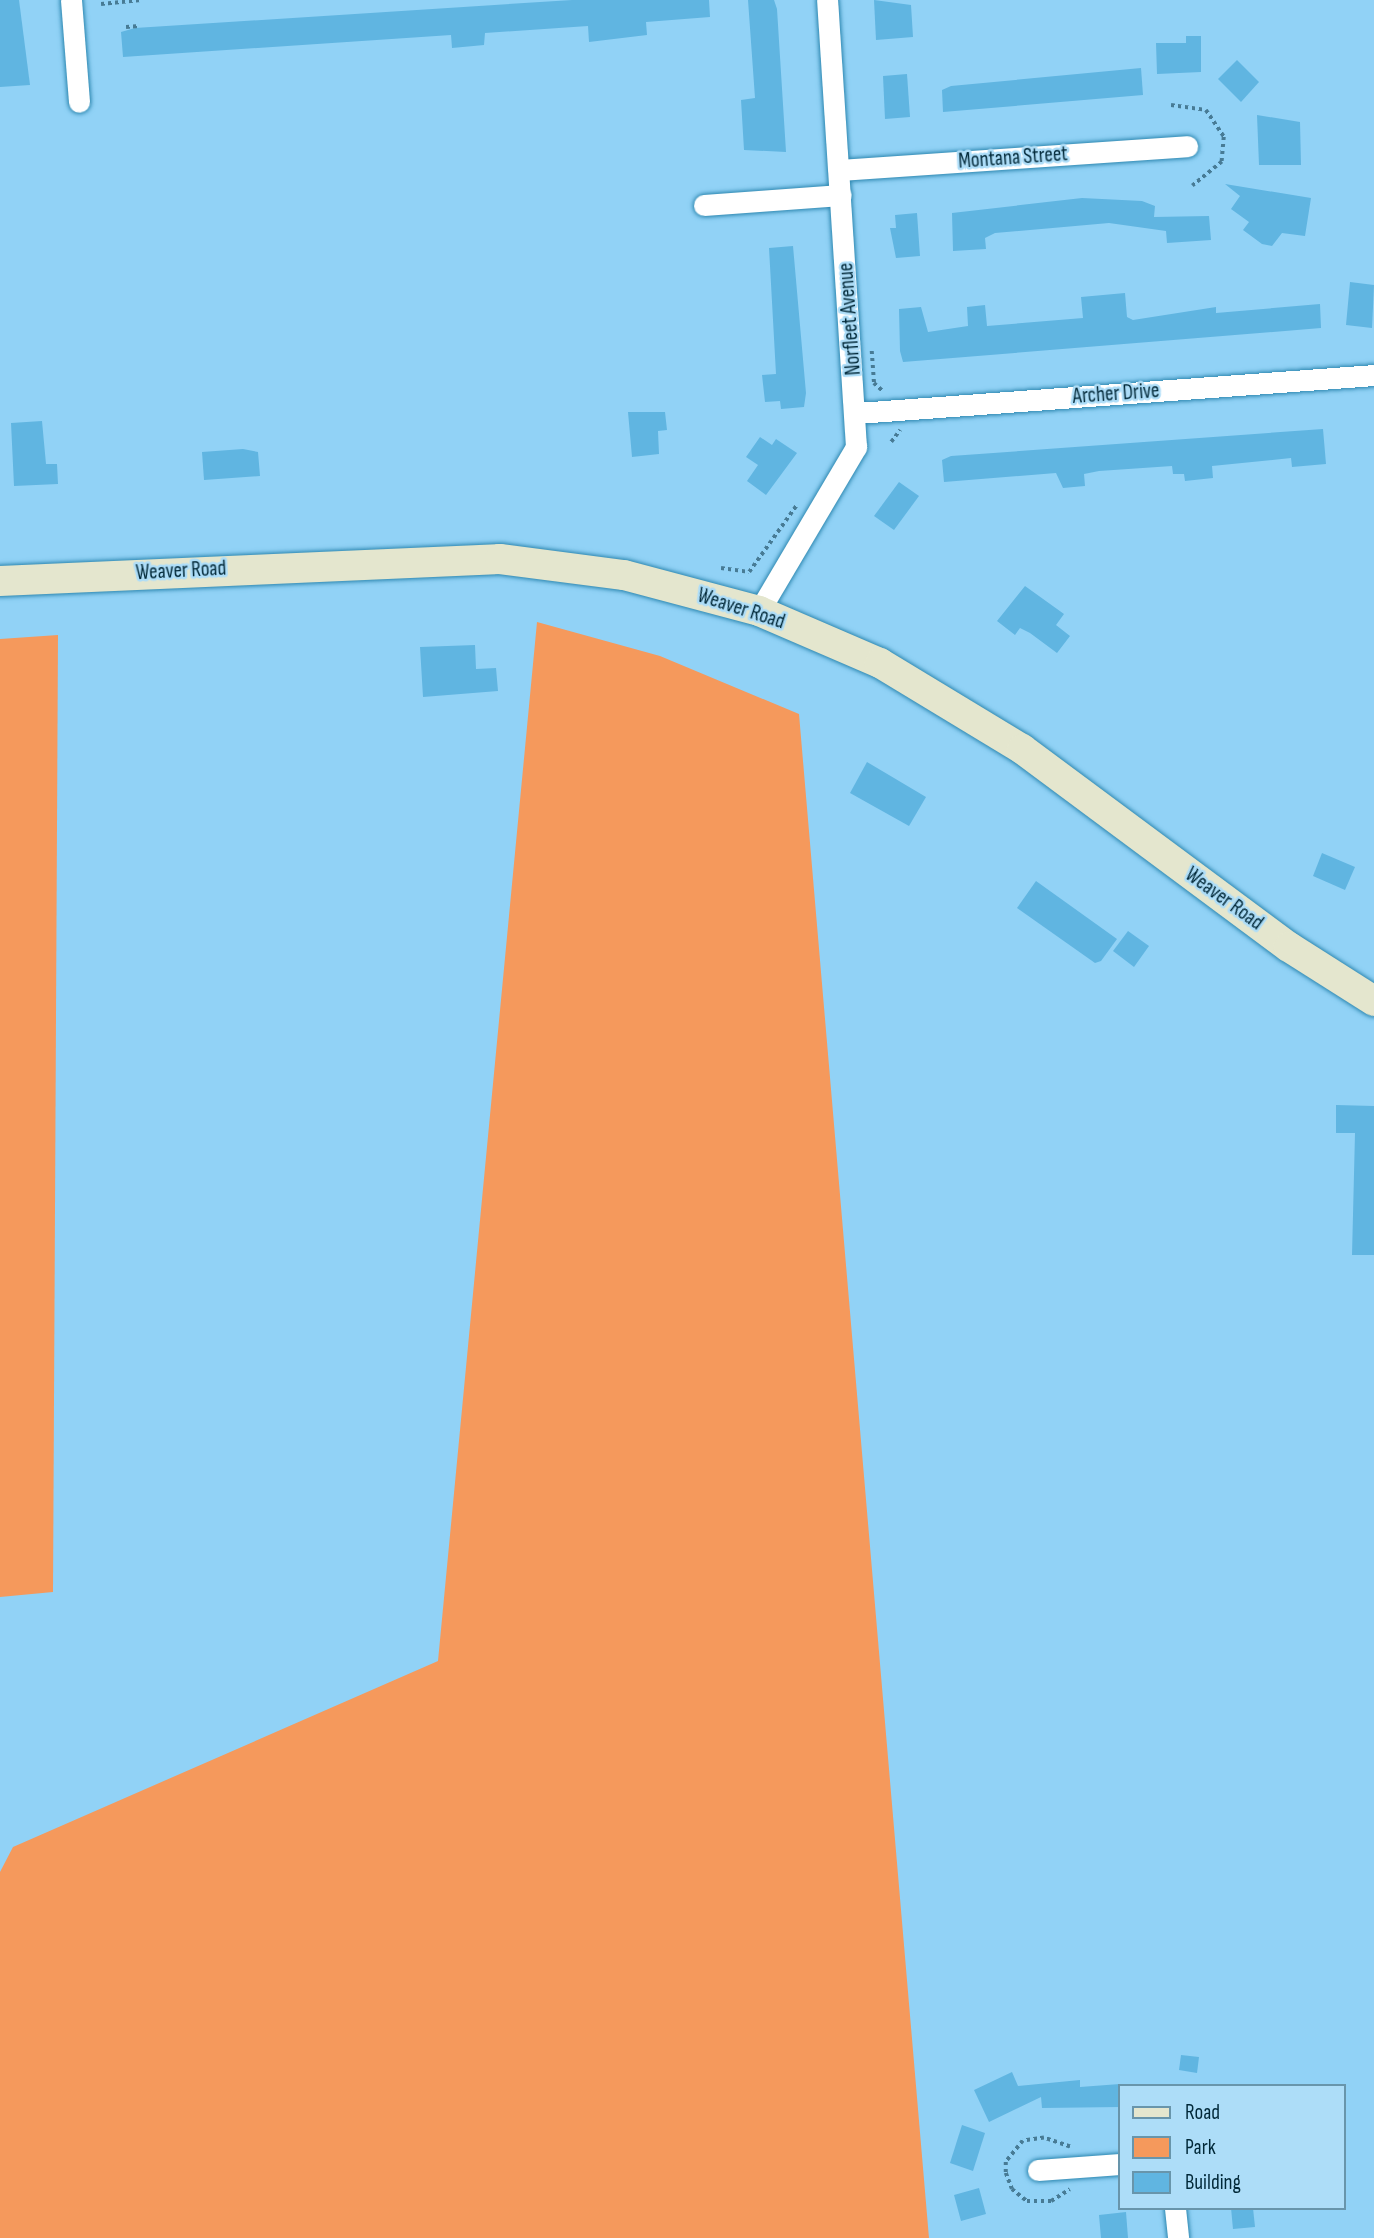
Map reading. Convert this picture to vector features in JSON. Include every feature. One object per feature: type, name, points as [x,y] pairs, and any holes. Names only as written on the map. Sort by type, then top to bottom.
[{"type":"main road","name":"Weaver Road","points":[[0,582],[500,559],[624,575],[758,611],[880,663],[1021,749],[1289,947],[1374,1001]]},
{"type":"street","points":[[71,0],[79,102]]},
{"type":"street","name":"Norfleet Avenue","points":[[758,611],[795,542],[849,464],[856,447],[857,413],[827,0]]},
{"type":"street","name":"Montana Street","points":[[839,170],[1187,146]]},
{"type":"street","points":[[704,205],[841,195]]},
{"type":"street","name":"Archer Drive","points":[[857,413],[1374,375]]},
{"type":"street","points":[[1038,2170],[1118,2164]]},
{"type":"street","points":[[1175,2210],[1178,2238]]},
{"type":"path","points":[[101,4],[141,0]]},
{"type":"path","points":[[126,27],[139,26]]},
{"type":"path","points":[[1171,105],[1206,110],[1224,137],[1222,162],[1192,186]]},
{"type":"path","points":[[871,341],[874,383],[893,391]]},
{"type":"path","points":[[721,568],[749,572],[799,502]]},
{"type":"green space","points":[[537,622],[660,656],[799,714],[929,2238],[0,2238],[0,1872],[13,1847],[438,1661]]},
{"type":"green space","points":[[58,635],[53,1592],[0,1597],[0,639]]},
{"type":"building","points":[[0,0],[19,0],[30,85],[0,87]]},
{"type":"building","points":[[572,0],[709,0],[710,17],[646,22],[647,35],[589,42],[588,26],[485,33],[484,45],[452,48],[451,35],[123,57],[121,32],[135,28]]},
{"type":"building","points":[[748,0],[774,0],[777,9],[786,152],[744,150],[741,100],[755,98]]},
{"type":"building","points":[[874,0],[911,5],[913,37],[876,40]]},
{"type":"building","points":[[1186,36],[1201,36],[1201,72],[1157,74],[1156,43],[1186,43]]},
{"type":"building","points":[[1237,60],[1259,82],[1241,102],[1218,79]]},
{"type":"building","points":[[1141,68],[1143,95],[943,112],[942,90],[951,86]]},
{"type":"building","points":[[907,74],[910,117],[885,119],[883,76]]},
{"type":"building","points":[[1257,115],[1300,122],[1301,165],[1259,165]]},
{"type":"building","points":[[1225,184],[1311,198],[1305,236],[1282,233],[1272,246],[1262,244],[1243,230],[1249,222],[1231,209],[1240,196]]},
{"type":"building","points":[[1082,198],[1142,201],[1155,206],[1154,217],[1209,216],[1211,240],[1167,243],[1166,231],[1109,223],[995,233],[985,238],[986,249],[953,251],[952,213]]},
{"type":"building","points":[[917,213],[920,256],[896,258],[890,228],[896,228],[895,215]]},
{"type":"building","points":[[793,246],[806,393],[804,407],[781,409],[780,401],[765,402],[762,375],[776,374],[769,248]]},
{"type":"building","points":[[1350,282],[1374,285],[1372,328],[1346,325]]},
{"type":"building","points":[[1125,293],[1127,317],[1133,320],[1216,307],[1216,313],[1320,304],[1321,328],[903,362],[900,351],[899,309],[921,307],[928,332],[968,326],[967,307],[985,305],[987,326],[1083,318],[1081,297]]},
{"type":"building","points":[[628,412],[665,412],[667,430],[658,431],[659,454],[632,457]]},
{"type":"building","points":[[42,421],[46,464],[57,464],[58,484],[14,486],[11,423]]},
{"type":"building","points":[[1323,429],[1326,464],[1292,467],[1291,458],[1212,466],[1213,478],[1185,481],[1184,474],[1173,474],[1172,466],[1099,471],[1084,474],[1085,486],[1063,488],[1056,473],[944,482],[942,460],[951,456]]},
{"type":"building","points":[[760,437],[772,445],[776,439],[797,453],[766,495],[747,481],[758,465],[746,457]]},
{"type":"building","points":[[243,449],[258,452],[260,476],[204,480],[202,452]]},
{"type":"building","points":[[899,482],[919,496],[894,530],[874,516]]},
{"type":"building","points":[[1025,586],[1064,614],[1056,625],[1070,636],[1057,653],[1030,633],[1020,628],[1015,635],[997,621]]},
{"type":"building","points":[[475,645],[476,669],[496,668],[498,691],[423,697],[420,647]]},
{"type":"building","points":[[867,762],[926,797],[909,826],[850,793]]},
{"type":"building","points":[[1322,853],[1355,867],[1345,890],[1313,876]]},
{"type":"building","points":[[1036,881],[1117,939],[1101,961],[1095,963],[1017,908]]},
{"type":"building","points":[[1128,931],[1149,946],[1134,967],[1113,951]]},
{"type":"building","points":[[1336,1105],[1374,1106],[1374,1255],[1352,1255],[1355,1133],[1336,1133]]},
{"type":"building","points":[[1181,2055],[1199,2057],[1197,2073],[1179,2070]]},
{"type":"building","points":[[1012,2072],[1018,2086],[1080,2080],[1080,2087],[1118,2084],[1118,2107],[1042,2108],[1041,2097],[989,2122],[974,2090]]},
{"type":"building","points":[[962,2125],[985,2133],[973,2171],[950,2163]]},
{"type":"building","points":[[979,2188],[986,2214],[961,2221],[954,2195]]},
{"type":"building","points":[[1231,2210],[1253,2210],[1255,2227],[1233,2229]]},
{"type":"building","points":[[1126,2212],[1128,2238],[1101,2238],[1099,2215]]}]
